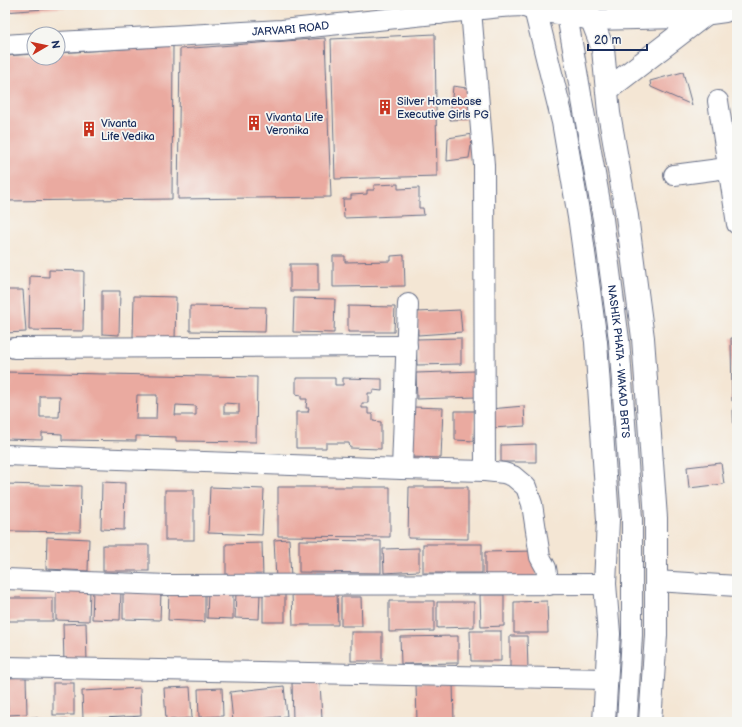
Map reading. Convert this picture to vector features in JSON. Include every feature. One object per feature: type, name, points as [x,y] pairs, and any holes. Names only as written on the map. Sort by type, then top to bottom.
[{"type":"main road","points":[[529,7],[563,122],[580,223],[596,342],[608,520],[605,584],[609,634],[604,722]]},
{"type":"main road","points":[[577,11],[603,49],[609,113],[627,216],[643,338],[656,518],[656,635],[650,722]]},
{"type":"main road","points":[[607,90],[706,14]]},
{"type":"street","name":"JARVARI ROAD","points":[[66,42],[282,30],[443,9],[471,10],[529,7],[681,18],[725,12],[734,5]]},
{"type":"street","points":[[471,10],[484,165],[485,471]]},
{"type":"street","name":"NASHIK PHATA - WAKAD BRTS","points":[[577,11],[619,340],[632,519],[632,635],[627,722]]},
{"type":"street","points":[[5,45],[26,44]]},
{"type":"street","points":[[718,101],[727,168],[737,224]]},
{"type":"street","points":[[674,175],[727,168]]},
{"type":"street","points":[[402,469],[408,304]]},
{"type":"street","points":[[14,348],[407,346]]},
{"type":"street","points":[[5,455],[485,471],[504,473],[513,476],[526,487],[532,504],[540,557],[546,568],[549,585]]},
{"type":"street","points":[[5,579],[167,585],[605,584]]},
{"type":"street","points":[[656,581],[737,586]]},
{"type":"street","points":[[5,667],[606,679]]},
{"type":"building","points":[[5,5],[82,5],[82,6],[5,12]]},
{"type":"building","name":"Silver Homebase Executive Girls PG","points":[[435,34],[437,176],[335,179],[331,39]]},
{"type":"building","name":"Vivanta Life Veronika","points":[[325,38],[331,197],[178,199],[180,49]]},
{"type":"building","name":"Vivanta Life Vedika","points":[[173,46],[172,199],[5,201],[5,56],[26,55],[26,66],[66,66],[66,53]]},
{"type":"building","points":[[683,72],[692,105],[651,87],[650,81]]},
{"type":"building","points":[[453,86],[473,89],[474,119],[450,120]]},
{"type":"building","points":[[473,134],[469,158],[447,161],[448,138]]},
{"type":"building","points":[[398,184],[398,189],[419,188],[419,208],[423,208],[424,215],[344,218],[343,199],[351,199],[351,195],[367,194],[367,190],[374,190],[374,185]]},
{"type":"building","points":[[404,255],[405,286],[333,287],[333,256],[345,256],[345,262],[391,261],[391,256]]},
{"type":"building","points":[[290,264],[318,264],[318,291],[290,291]]},
{"type":"building","points":[[49,270],[84,271],[83,331],[29,330],[30,276],[49,277]]},
{"type":"building","points":[[5,290],[23,290],[26,332],[5,333]]},
{"type":"building","points":[[102,291],[120,291],[119,335],[102,334]]},
{"type":"building","points":[[134,296],[176,297],[175,339],[133,338]]},
{"type":"building","points":[[294,298],[335,299],[334,333],[293,332]]},
{"type":"building","points":[[190,306],[266,307],[265,332],[190,331]]},
{"type":"building","points":[[348,306],[395,307],[394,332],[348,332]]},
{"type":"building","points":[[460,310],[462,332],[418,335],[417,312]]},
{"type":"building","points":[[461,338],[461,364],[417,365],[416,339]]},
{"type":"building","points":[[731,338],[737,338],[737,401],[732,401]]},
{"type":"building","points":[[475,371],[476,397],[417,399],[416,373]]},
{"type":"building","points":[[5,372],[257,377],[256,442],[176,441],[176,437],[136,436],[136,441],[62,440],[62,434],[42,433],[42,440],[5,439]],"holes":[[[137,395],[157,395],[156,419],[136,419]],[[40,396],[60,396],[59,417],[40,417]],[[224,403],[239,404],[239,413],[224,413]],[[176,405],[196,406],[196,415],[175,415]]]},
{"type":"building","points":[[296,378],[335,378],[335,385],[343,385],[343,378],[382,379],[382,391],[373,390],[373,393],[368,393],[368,403],[362,403],[362,408],[368,408],[368,414],[373,414],[373,421],[381,422],[381,449],[350,448],[349,443],[326,443],[326,448],[296,448],[296,412],[308,412],[309,408],[306,408],[307,399],[301,399],[301,395],[296,394]]},
{"type":"building","points":[[524,406],[525,426],[492,428],[490,409]]},
{"type":"building","points":[[412,407],[443,408],[441,458],[410,457]]},
{"type":"building","points":[[733,408],[737,408],[737,442],[734,442]]},
{"type":"building","points":[[455,411],[475,411],[474,441],[455,440]]},
{"type":"building","points":[[536,444],[536,462],[501,462],[501,445]]},
{"type":"building","points":[[721,463],[724,484],[689,488],[687,467]]},
{"type":"building","points":[[102,482],[125,483],[124,530],[101,529]]},
{"type":"building","points":[[5,484],[81,486],[80,532],[5,531]]},
{"type":"building","points":[[210,487],[264,489],[262,535],[208,533]]},
{"type":"building","points":[[278,487],[390,487],[390,537],[278,536]]},
{"type":"building","points":[[409,487],[468,487],[468,539],[408,538]]},
{"type":"building","points":[[165,490],[194,490],[194,540],[165,540]]},
{"type":"building","points":[[47,537],[89,539],[88,571],[46,569]]},
{"type":"building","points":[[289,539],[291,578],[276,579],[274,540]]},
{"type":"building","points":[[299,540],[381,541],[381,573],[299,572]]},
{"type":"building","points":[[262,543],[263,578],[226,579],[226,544]]},
{"type":"building","points":[[423,544],[482,544],[482,573],[423,573]]},
{"type":"building","points":[[103,545],[149,545],[149,571],[103,571]]},
{"type":"building","points":[[419,548],[419,571],[384,573],[383,549]]},
{"type":"building","points":[[536,551],[537,582],[485,583],[485,552]]},
{"type":"building","points":[[56,588],[90,589],[89,621],[56,620]]},
{"type":"building","points":[[93,590],[121,591],[120,620],[92,619]]},
{"type":"building","points":[[208,590],[233,591],[233,619],[207,618]]},
{"type":"building","points":[[123,591],[161,592],[160,620],[123,619]]},
{"type":"building","points":[[169,592],[205,594],[205,622],[168,620]]},
{"type":"building","points":[[337,592],[338,625],[293,625],[292,593]]},
{"type":"building","points":[[236,593],[260,593],[259,619],[235,618]]},
{"type":"building","points":[[263,594],[285,594],[285,622],[263,622]]},
{"type":"building","points":[[480,595],[504,595],[504,626],[481,627]]},
{"type":"building","points":[[341,597],[361,597],[362,626],[341,626]]},
{"type":"building","points":[[8,598],[53,598],[53,621],[8,621]]},
{"type":"building","points":[[389,601],[434,601],[434,631],[389,632]]},
{"type":"building","points":[[547,601],[548,633],[514,633],[514,602]]},
{"type":"building","points":[[437,602],[474,602],[474,627],[437,628]]},
{"type":"building","points":[[86,623],[87,663],[64,664],[63,624]]},
{"type":"building","points":[[470,631],[501,631],[501,661],[471,661]]},
{"type":"building","points":[[351,632],[382,632],[382,661],[351,661]]},
{"type":"building","points":[[458,636],[458,663],[401,664],[400,637]]},
{"type":"building","points":[[510,636],[527,636],[528,670],[510,670]]},
{"type":"building","points":[[26,677],[27,714],[8,715],[7,678]]},
{"type":"building","points":[[320,682],[322,719],[293,720],[292,683]]},
{"type":"building","points":[[53,683],[74,683],[74,715],[53,715]]},
{"type":"building","points":[[453,683],[454,721],[417,722],[416,684]]},
{"type":"building","points":[[284,686],[287,716],[233,722],[230,692]]},
{"type":"building","points":[[190,687],[192,718],[166,720],[164,688]]},
{"type":"building","points":[[140,688],[141,716],[83,719],[82,691]]},
{"type":"building","points":[[222,688],[223,716],[199,717],[198,689]]},
{"type":"building","points":[[37,717],[37,722],[5,722],[5,719]]},
{"type":"building","points":[[66,719],[66,722],[39,722],[39,720]]},
{"type":"place","name":"Silver Homebase Executive Girls PG","points":[[385,107]]},
{"type":"place","name":"Vivanta Life Veronika","points":[[254,123]]},
{"type":"place","name":"Vivanta Life Vedika","points":[[89,129]]}]
